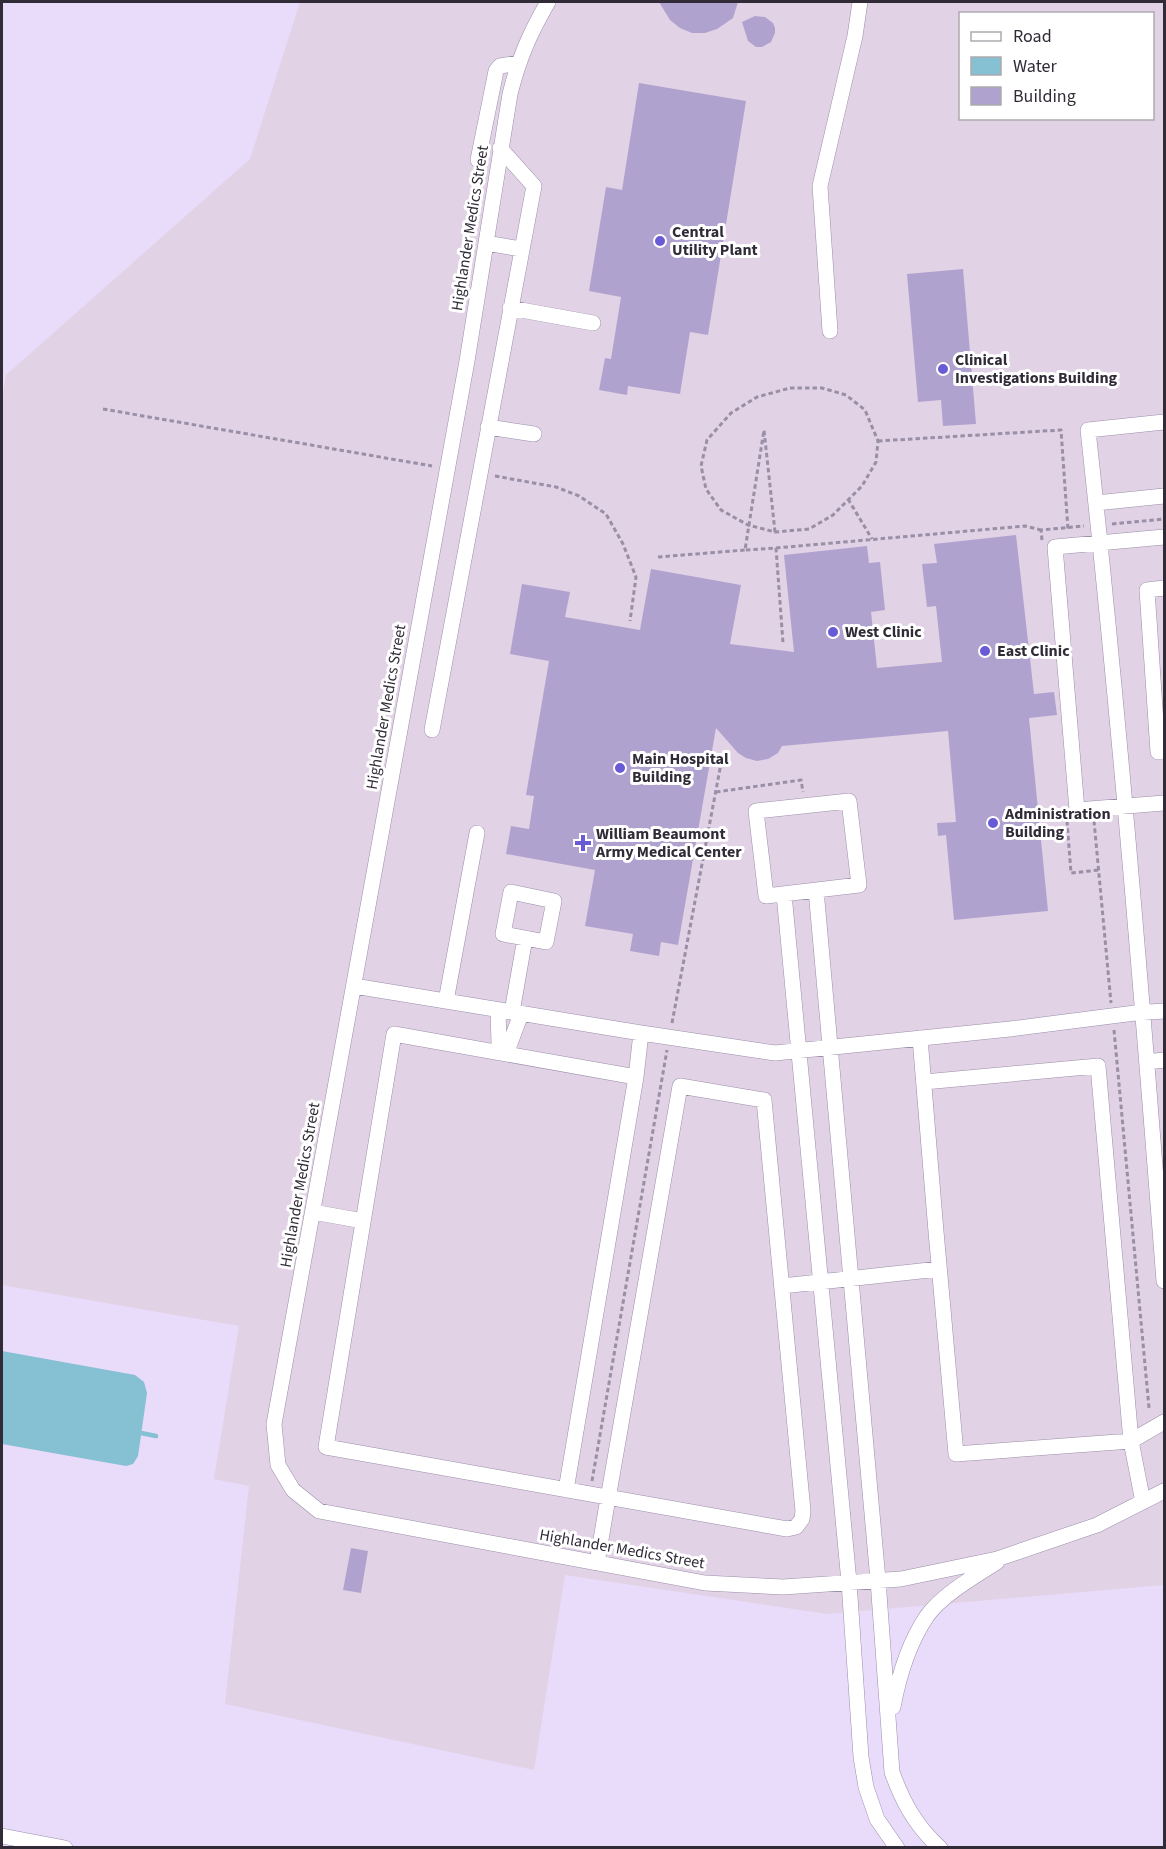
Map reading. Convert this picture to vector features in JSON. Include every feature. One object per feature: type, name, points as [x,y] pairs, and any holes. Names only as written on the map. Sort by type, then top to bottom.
[{"type":"street","name":"Highlander Medics Street","points":[[548,2],[530,34],[518,63],[500,148],[447,469],[274,1424],[278,1465],[293,1490],[319,1511],[705,1583],[783,1587],[900,1579],[1009,1555],[1097,1525],[1164,1491]]},
{"type":"street","points":[[830,331],[820,186],[855,36],[860,2]]},
{"type":"street","points":[[478,160],[496,70],[500,66],[518,63]]},
{"type":"street","points":[[432,730],[534,186],[500,148]]},
{"type":"street","points":[[486,243],[521,249]]},
{"type":"street","points":[[510,308],[593,322]]},
{"type":"street","points":[[1164,422],[1088,430],[1147,1062],[1159,1147],[1164,1281]]},
{"type":"street","points":[[488,427],[534,434]]},
{"type":"street","points":[[1096,503],[1164,496]]},
{"type":"street","points":[[1164,537],[1055,547],[1077,810],[1164,803]]},
{"type":"street","points":[[1164,588],[1147,590],[1158,752],[1164,752]]},
{"type":"street","points":[[849,801],[859,885],[816,890],[766,896],[756,812],[849,801]]},
{"type":"street","points":[[446,1001],[477,832]]},
{"type":"street","points":[[816,890],[878,1581],[892,1772],[900,1795],[919,1826],[940,1848]]},
{"type":"street","points":[[784,894],[849,1582],[861,1757],[866,1787],[877,1819],[897,1848]]},
{"type":"street","points":[[503,1051],[499,1044],[510,1012],[525,939]]},
{"type":"street","points":[[354,986],[775,1053],[1164,1011]]},
{"type":"street","points":[[503,1051],[509,1046],[510,1012]]},
{"type":"street","points":[[566,1490],[636,1077],[641,1033]]},
{"type":"street","points":[[597,1563],[608,1498],[680,1086],[764,1100],[803,1511],[796,1527],[787,1529],[608,1498],[326,1447],[394,1034],[503,1051],[636,1077]]},
{"type":"street","points":[[920,1038],[956,1454],[1131,1441],[1164,1422]]},
{"type":"street","points":[[1147,1062],[1164,1060]]},
{"type":"street","points":[[924,1082],[1098,1066],[1131,1441],[1143,1502]]},
{"type":"street","points":[[313,1212],[363,1221]]},
{"type":"street","points":[[782,1286],[939,1269]]},
{"type":"street","points":[[889,1725],[897,1685],[908,1649],[928,1615],[950,1594],[1009,1555]]},
{"type":"street","points":[[2,1836],[65,1848]]},
{"type":"path","points":[[790,388],[822,388],[846,395],[865,410],[878,441],[876,462],[862,486],[833,515],[809,529],[775,532],[748,525],[721,510],[706,489],[701,466],[706,440],[731,413],[757,397],[790,388]]},
{"type":"path","points":[[103,409],[447,469]]},
{"type":"path","points":[[745,550],[764,430],[775,532]]},
{"type":"path","points":[[878,441],[1061,430],[1069,546]]},
{"type":"path","points":[[480,473],[556,487],[579,496],[606,514],[623,544],[636,577],[630,621]]},
{"type":"path","points":[[848,499],[872,539]]},
{"type":"path","points":[[658,557],[1025,526],[1041,530]]},
{"type":"path","points":[[776,548],[783,643]]},
{"type":"path","points":[[591,1483],[669,1037],[723,753]]},
{"type":"path","points":[[716,792],[801,780],[805,806]]},
{"type":"path","points":[[1093,809],[1149,1408]]},
{"type":"shaded area","name":"William Beaumont Army Medical Center","points":[[300,2],[1164,2],[1164,1585],[827,1614],[565,1575],[534,1770],[225,1704],[249,1486],[214,1479],[239,1326],[2,1285],[2,401],[6,375],[250,159]]},
{"type":"water","points":[[2,1351],[135,1375],[144,1382],[147,1393],[138,1456],[133,1464],[126,1466],[2,1444]]},
{"type":"building","points":[[659,2],[738,2],[733,18],[717,29],[705,33],[692,33],[680,28],[670,20]]},
{"type":"building","points":[[755,16],[765,17],[773,23],[775,28],[771,42],[762,47],[756,47],[748,41],[742,22]]},
{"type":"building","name":"Central Utility Plant","points":[[639,83],[746,101],[708,335],[690,332],[680,394],[628,386],[627,395],[599,390],[605,358],[611,359],[621,297],[589,291],[606,187],[622,190]]},
{"type":"building","name":"Clinical Investigations Building","points":[[963,269],[976,424],[943,426],[941,400],[918,402],[907,274]]},
{"type":"building","points":[[1016,535],[1034,694],[1054,692],[1057,715],[1029,718],[1048,911],[954,920],[946,835],[938,836],[937,823],[956,822],[948,731],[782,746],[778,753],[768,759],[757,761],[738,753],[716,728],[678,945],[661,942],[659,956],[630,951],[633,934],[585,926],[595,870],[506,854],[511,826],[529,829],[534,796],[526,795],[549,661],[510,654],[522,584],[570,592],[565,617],[640,630],[651,569],[741,585],[730,644],[794,652],[784,555],[867,546],[869,563],[880,562],[885,610],[871,612],[877,668],[942,662],[936,606],[927,607],[922,564],[937,563],[934,544]]},
{"type":"building","points":[[351,1548],[368,1551],[361,1593],[343,1590]]},
{"type":"waterway","points":[[141,1433],[156,1436]]},
{"type":"place","name":"Central Utility Plant","points":[[660,241]]},
{"type":"place","name":"Clinical Investigations Building","points":[[943,369]]},
{"type":"place","name":"West Clinic","points":[[833,632]]},
{"type":"place","name":"East Clinic","points":[[985,651]]},
{"type":"place","name":"Main Hospital Building","points":[[620,768]]},
{"type":"place","name":"Administration Building","points":[[993,823]]},
{"type":"place","name":"William Beaumont Army Medical Center","points":[[583,843]]}]
